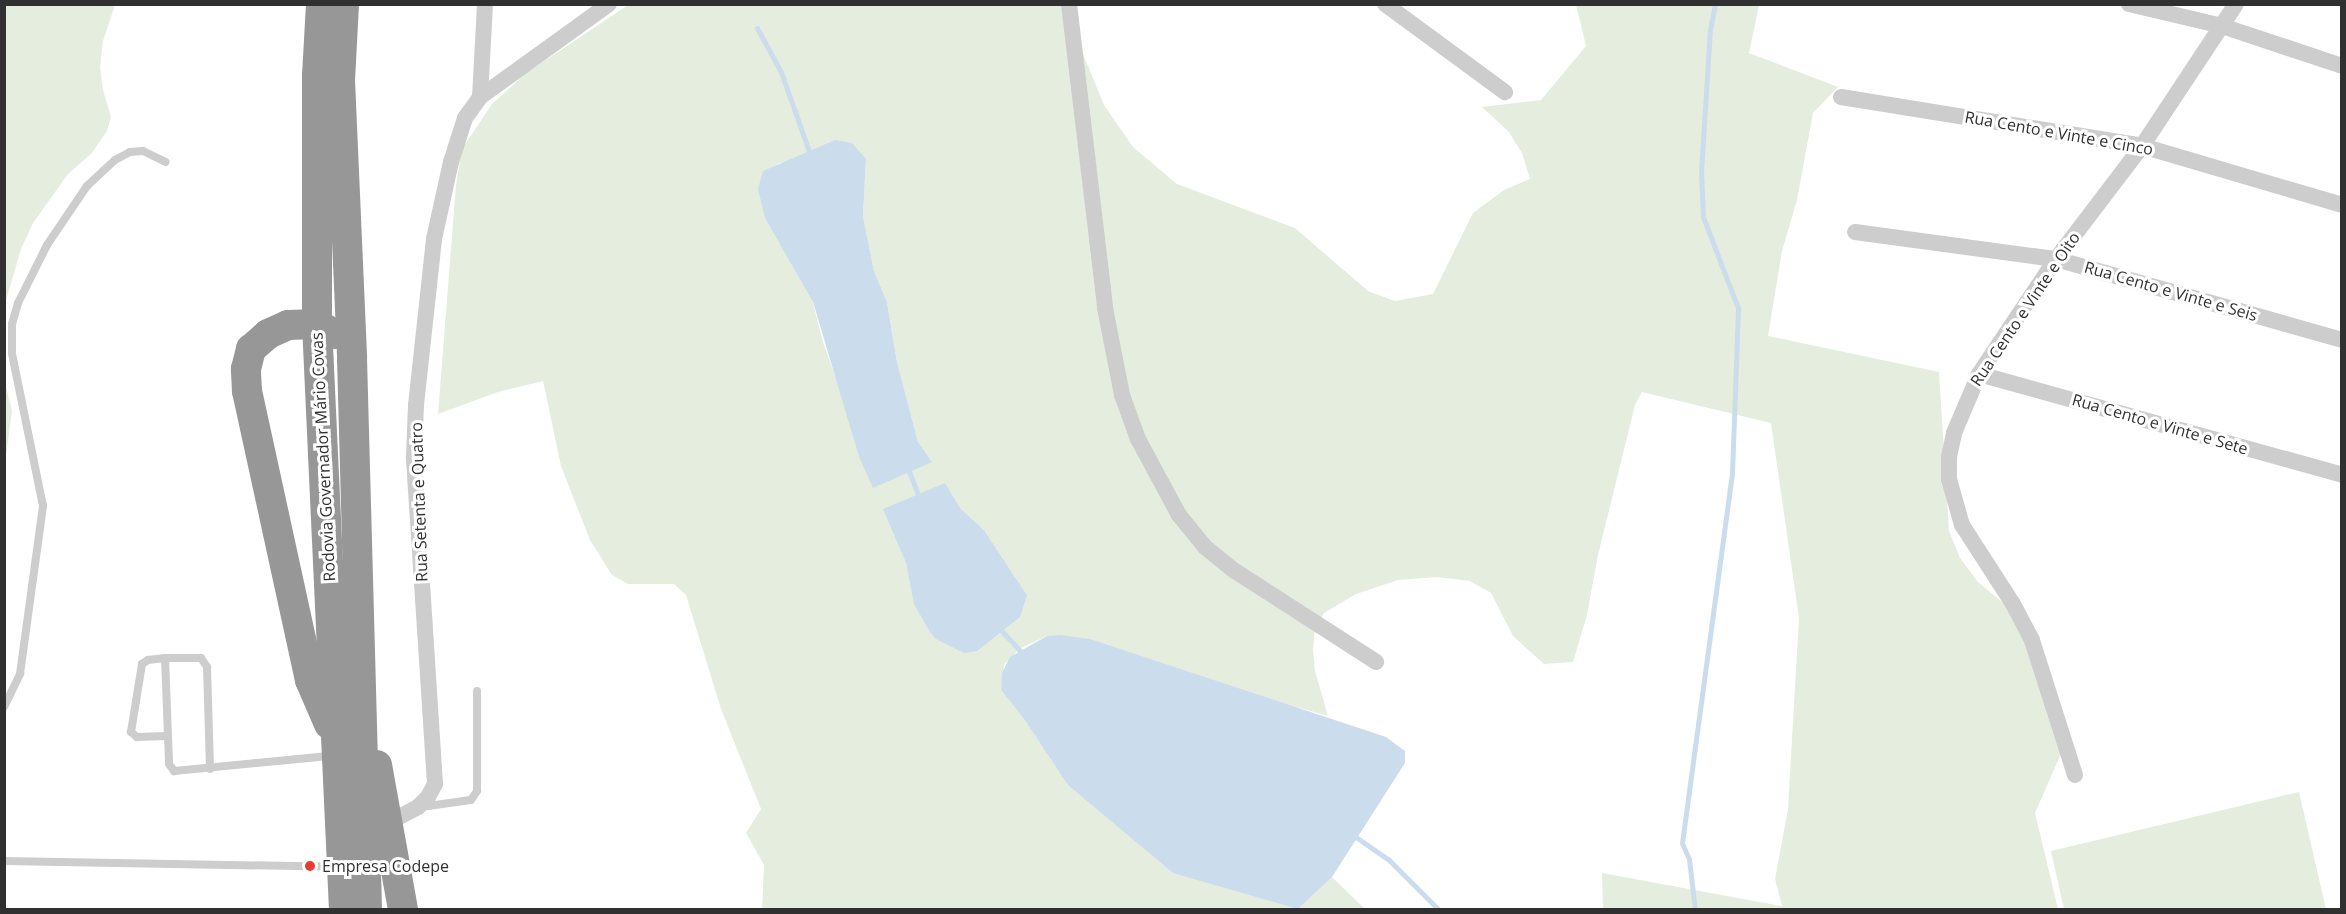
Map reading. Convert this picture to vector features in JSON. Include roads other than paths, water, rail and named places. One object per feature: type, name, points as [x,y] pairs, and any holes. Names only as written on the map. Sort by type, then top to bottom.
[{"type":"highway","name":"Rodovia Governador Mário Covas","points":[[321,4],[317,76],[317,324],[345,746],[367,909]]},
{"type":"highway","name":"Rodovia Governador Mário Covas","points":[[344,909],[341,867],[352,358],[340,80],[345,4]]},
{"type":"highway","points":[[352,358],[333,333],[317,324],[288,325],[268,334],[251,349],[246,380],[315,698],[345,746],[379,771],[403,909]]},
{"type":"street","points":[[480,97],[485,4]]},
{"type":"street","points":[[480,97],[609,4]]},
{"type":"street","points":[[1069,4],[1109,329],[1122,395],[1150,465],[1179,514],[1205,547],[1235,571],[1376,662]]},
{"type":"street","points":[[1384,4],[1505,92]]},
{"type":"street","points":[[2129,4],[2222,26],[2342,66]]},
{"type":"street","name":"Rua Cento e Vinte e Oito","points":[[2075,775],[2032,640],[2013,604],[1962,525],[1949,479],[1951,449],[1960,415],[1979,374],[2056,259],[2142,146],[2236,4]]},
{"type":"street","name":"Rua Setenta e Quatro","points":[[418,807],[428,797],[435,784],[414,457],[416,405],[434,239],[459,134],[480,97]]},
{"type":"street","name":"Rua Cento e Vinte e Cinco","points":[[1841,97],[2142,146],[2342,205]]},
{"type":"street","name":"Rua Cento e Vinte e Seis","points":[[1855,232],[2056,259],[2342,340]]},
{"type":"street","name":"Rua Cento e Vinte e Sete","points":[[1979,374],[2342,475]]},
{"type":"street","points":[[388,818],[401,816],[418,807]]},
{"type":"lane","points":[[4,707],[20,674],[44,506],[12,353],[12,324],[18,303],[47,245],[87,186],[115,160],[130,152],[143,152],[166,162]]},
{"type":"lane","points":[[167,736],[137,737],[131,728],[142,664],[148,660],[196,656],[206,663],[210,769]]},
{"type":"lane","points":[[165,658],[169,764],[174,771],[210,769],[345,746]]},
{"type":"lane","points":[[418,807],[471,800],[477,791],[477,691]]},
{"type":"lane","points":[[4,861],[341,867]]},
{"type":"water","points":[[835,140],[852,143],[866,159],[863,216],[874,271],[887,302],[897,362],[918,442],[932,462],[873,488],[859,457],[813,302],[765,218],[758,189],[763,171]]},
{"type":"water","points":[[945,483],[961,509],[984,530],[1027,595],[1020,617],[977,651],[964,653],[936,639],[929,631],[914,604],[906,563],[883,509]]},
{"type":"water","points":[[1060,635],[1090,639],[1386,737],[1405,751],[1405,763],[1332,877],[1298,909],[1173,873],[1068,785],[1027,723],[1001,690],[1002,673],[1010,657],[1047,636]]},
{"type":"waterway","points":[[1695,910],[1689,859],[1682,843],[1732,473],[1738,308],[1703,217],[1701,172],[1710,30],[1715,4]]},
{"type":"waterway","points":[[757,28],[781,72],[811,157]]},
{"type":"waterway","points":[[907,466],[920,500]]},
{"type":"waterway","points":[[998,627],[1022,653]]},
{"type":"waterway","points":[[1353,835],[1389,860],[1439,910]]},
{"type":"place","name":"Empresa Codepe","points":[[310,866]]}]
